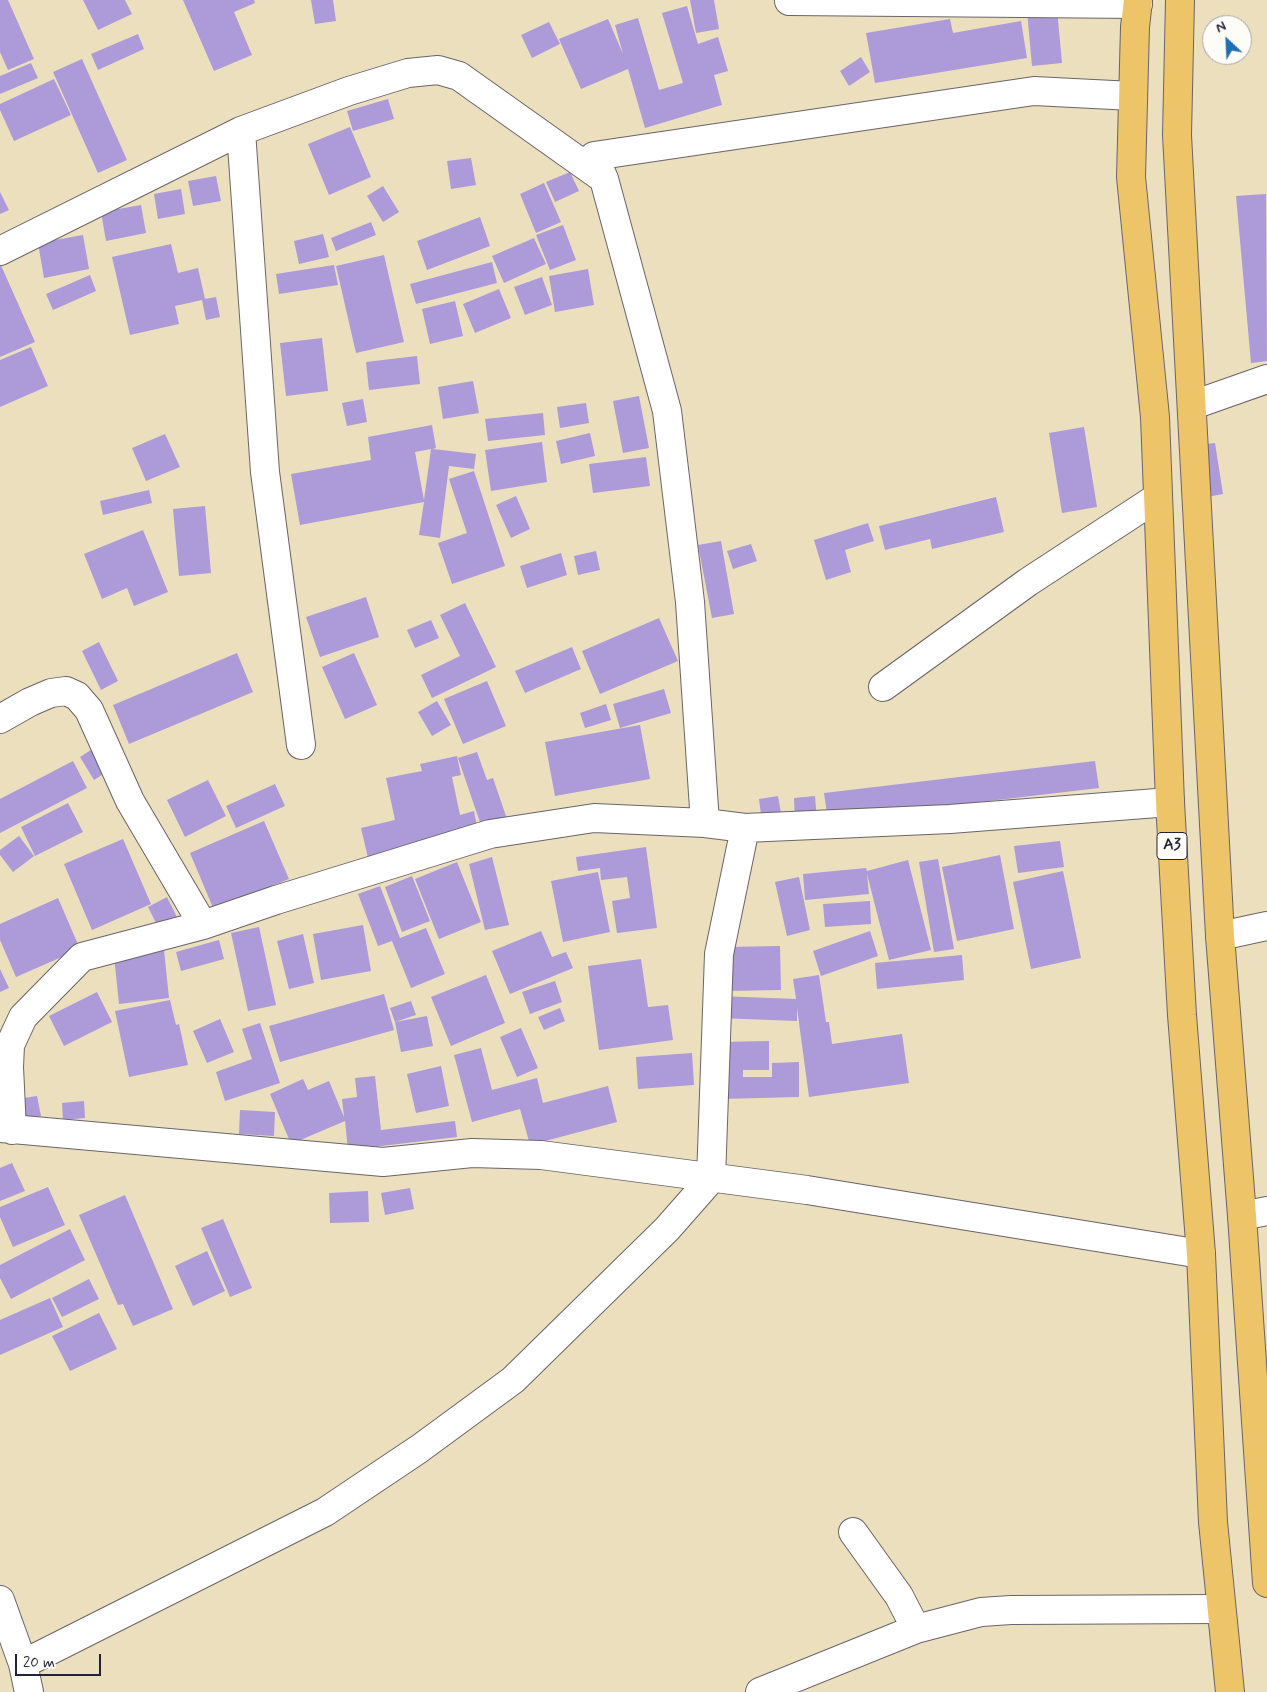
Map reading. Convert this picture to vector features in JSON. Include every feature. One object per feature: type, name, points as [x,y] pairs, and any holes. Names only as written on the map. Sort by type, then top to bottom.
[{"type":"highway","points":[[1180,0],[1177,136],[1220,936],[1255,1214],[1267,1583]]},
{"type":"highway","name":"A3","points":[[1138,2],[1131,177],[1155,417],[1170,802],[1182,1015],[1201,1254],[1213,1522],[1230,1692]]},
{"type":"street","points":[[790,1],[1138,2]]},
{"type":"street","points":[[0,251],[126,190],[241,131],[349,91],[408,73],[438,70],[459,76],[604,179]]},
{"type":"street","points":[[704,823],[690,602],[667,411],[604,179],[594,156],[1034,91],[1133,96]]},
{"type":"street","points":[[241,131],[265,472],[300,745]]},
{"type":"street","points":[[1193,406],[1267,379]]},
{"type":"street","points":[[883,687],[1028,582],[1158,497]]},
{"type":"street","points":[[0,719],[51,692],[66,691],[77,696],[88,710],[130,801],[203,925]]},
{"type":"street","points":[[1170,802],[950,819],[745,828],[704,823],[594,818],[490,834],[276,900],[203,925],[82,957],[23,1017],[10,1045],[6,1129],[383,1162],[472,1153],[542,1155],[711,1179],[807,1190],[1201,1254]]},
{"type":"street","points":[[22,1664],[324,1512],[419,1449],[512,1380],[653,1243],[711,1179],[720,954],[745,828]]},
{"type":"street","points":[[1220,936],[1267,926]]},
{"type":"street","points":[[852,1532],[899,1596],[916,1630]]},
{"type":"street","points":[[0,1600],[22,1664],[29,1692]]},
{"type":"street","points":[[760,1692],[916,1630],[981,1612],[1011,1610],[1221,1609]]},
{"type":"building","points":[[0,0],[8,0],[34,59],[8,70],[0,52]]},
{"type":"building","points":[[83,0],[125,0],[132,14],[98,30]]},
{"type":"building","points":[[183,0],[254,0],[255,3],[234,12],[252,55],[214,71]]},
{"type":"building","points":[[311,0],[333,0],[336,21],[315,24]]},
{"type":"building","points":[[690,0],[714,0],[719,29],[696,33]]},
{"type":"building","points":[[687,6],[698,44],[718,37],[728,71],[714,75],[722,105],[645,128],[628,69],[581,89],[559,39],[608,19],[623,54],[615,25],[638,18],[659,90],[683,83],[662,13]]},
{"type":"building","points":[[1057,9],[1062,63],[1032,66],[1027,11]]},
{"type":"building","points":[[950,19],[953,33],[1021,21],[1027,58],[875,83],[866,33]]},
{"type":"building","points":[[549,22],[560,44],[532,58],[521,35]]},
{"type":"building","points":[[138,34],[144,49],[98,70],[91,54]]},
{"type":"building","points":[[861,57],[870,72],[849,86],[840,71]]},
{"type":"building","points":[[82,59],[127,160],[98,173],[53,72]]},
{"type":"building","points":[[31,63],[38,78],[0,94],[0,76]]},
{"type":"building","points":[[54,79],[71,115],[14,141],[0,110],[0,104]]},
{"type":"building","points":[[388,99],[394,119],[353,131],[347,111]]},
{"type":"building","points":[[350,127],[371,177],[329,195],[308,144]]},
{"type":"building","points":[[471,158],[476,185],[451,189],[447,161]]},
{"type":"building","points":[[570,172],[579,191],[555,202],[546,182]]},
{"type":"building","points":[[216,176],[221,201],[193,206],[188,181]]},
{"type":"building","points":[[544,183],[561,222],[536,233],[520,194]]},
{"type":"building","points":[[383,186],[399,212],[383,222],[367,196]]},
{"type":"building","points":[[181,189],[185,214],[158,219],[154,194]]},
{"type":"building","points":[[0,192],[9,210],[0,214]]},
{"type":"building","points":[[1266,194],[1267,361],[1251,363],[1236,196]]},
{"type":"building","points":[[141,205],[146,233],[106,241],[101,212]]},
{"type":"building","points":[[480,217],[490,246],[427,270],[417,241]]},
{"type":"building","points":[[371,222],[376,235],[336,251],[331,238]]},
{"type":"building","points":[[563,225],[576,260],[550,270],[536,235]]},
{"type":"building","points":[[323,234],[329,257],[299,264],[294,241]]},
{"type":"building","points":[[83,235],[89,269],[44,278],[38,243]]},
{"type":"building","points":[[534,238],[546,264],[504,283],[492,256]]},
{"type":"building","points":[[171,244],[178,273],[198,268],[205,299],[216,297],[220,317],[206,320],[202,300],[175,306],[179,324],[130,335],[112,257]]},
{"type":"building","points":[[384,255],[404,342],[356,353],[336,266]]},
{"type":"building","points":[[492,262],[497,283],[416,304],[410,284]]},
{"type":"building","points":[[0,263],[35,342],[0,357]]},
{"type":"building","points":[[334,265],[338,285],[279,294],[276,274]]},
{"type":"building","points":[[588,269],[594,305],[555,312],[549,276]]},
{"type":"building","points":[[90,275],[96,291],[53,310],[46,294]]},
{"type":"building","points":[[542,277],[552,305],[525,315],[514,287]]},
{"type":"building","points":[[499,289],[511,318],[475,333],[463,304]]},
{"type":"building","points":[[455,301],[463,336],[430,344],[422,309]]},
{"type":"building","points":[[322,338],[328,391],[286,396],[280,343]]},
{"type":"building","points":[[31,347],[48,386],[0,407],[0,360]]},
{"type":"building","points":[[417,356],[420,384],[369,390],[366,362]]},
{"type":"building","points":[[473,381],[479,413],[443,419],[438,387]]},
{"type":"building","points":[[639,396],[649,448],[623,453],[613,401]]},
{"type":"building","points":[[363,399],[367,422],[347,426],[342,403]]},
{"type":"building","points":[[586,403],[589,423],[560,428],[557,407]]},
{"type":"building","points":[[543,413],[545,435],[488,441],[485,419]]},
{"type":"building","points":[[432,425],[436,448],[433,449],[476,454],[474,469],[449,466],[440,538],[419,535],[424,502],[300,525],[291,474],[371,460],[368,437]],"holes":[[[431,449],[424,500],[415,452]]]},
{"type":"building","points":[[1084,427],[1097,507],[1062,513],[1049,433]]},
{"type":"building","points":[[590,433],[595,456],[561,464],[556,441]]},
{"type":"building","points":[[165,434],[180,467],[146,481],[132,448]]},
{"type":"building","points":[[542,442],[547,482],[491,491],[485,450]]},
{"type":"building","points":[[1215,443],[1223,494],[1207,497],[1199,445]]},
{"type":"building","points":[[646,457],[650,486],[593,493],[589,464]]},
{"type":"building","points":[[474,471],[505,566],[452,584],[438,543],[467,533],[449,479]]},
{"type":"building","points":[[149,490],[152,503],[103,515],[100,501]]},
{"type":"building","points":[[516,496],[530,529],[511,538],[496,505]]},
{"type":"building","points":[[996,497],[1004,532],[932,549],[930,539],[885,550],[879,526]]},
{"type":"building","points":[[205,506],[211,573],[179,576],[173,509]]},
{"type":"building","points":[[868,523],[874,541],[845,550],[851,572],[826,580],[814,540]]},
{"type":"building","points":[[143,530],[168,592],[134,606],[127,588],[102,599],[84,554]]},
{"type":"building","points":[[721,541],[734,614],[712,618],[698,545]]},
{"type":"building","points":[[751,544],[757,561],[733,569],[727,551]]},
{"type":"building","points":[[596,551],[600,570],[578,575],[574,556]]},
{"type":"building","points":[[561,553],[567,575],[527,588],[520,566]]},
{"type":"building","points":[[366,597],[379,637],[320,657],[306,617]]},
{"type":"building","points":[[465,603],[496,667],[432,698],[421,675],[460,656],[440,615]]},
{"type":"building","points":[[659,618],[678,661],[600,694],[582,651]]},
{"type":"building","points":[[431,620],[439,638],[415,648],[407,630]]},
{"type":"building","points":[[99,642],[118,681],[101,690],[82,651]]},
{"type":"building","points":[[572,647],[581,669],[525,693],[515,671]]},
{"type":"building","points":[[237,653],[253,692],[129,744],[113,705]]},
{"type":"building","points":[[354,653],[377,705],[345,719],[322,667]]},
{"type":"building","points":[[487,681],[506,726],[463,744],[444,699]]},
{"type":"building","points":[[664,689],[671,713],[620,728],[613,704]]},
{"type":"building","points":[[437,701],[451,725],[432,736],[418,712]]},
{"type":"building","points":[[606,704],[611,720],[585,728],[580,713]]},
{"type":"building","points":[[640,725],[650,779],[555,796],[545,742]]},
{"type":"building","points":[[94,748],[108,771],[94,780],[80,757]]},
{"type":"building","points":[[477,752],[487,780],[493,778],[508,822],[483,831],[458,758]]},
{"type":"building","points":[[457,756],[461,775],[452,777],[460,815],[474,811],[479,837],[369,862],[361,828],[395,820],[386,778],[422,771],[420,764]]},
{"type":"building","points":[[73,761],[87,788],[0,833],[0,799]]},
{"type":"building","points":[[1095,761],[1099,788],[828,820],[824,793]]},
{"type":"building","points":[[208,780],[226,816],[185,837],[167,800]]},
{"type":"building","points":[[275,784],[285,806],[236,828],[226,806]]},
{"type":"building","points":[[778,796],[782,819],[762,822],[759,799]]},
{"type":"building","points":[[815,796],[817,821],[795,823],[794,798]]},
{"type":"building","points":[[68,803],[83,832],[35,856],[21,827]]},
{"type":"building","points":[[264,821],[289,879],[214,910],[190,853]]},
{"type":"building","points":[[19,836],[34,856],[13,872],[0,855],[0,850]]},
{"type":"building","points":[[123,839],[151,904],[92,930],[64,864]]},
{"type":"building","points":[[1060,841],[1064,867],[1018,873],[1014,846]]},
{"type":"building","points":[[646,847],[657,928],[617,933],[612,901],[630,898],[627,877],[601,880],[600,868],[578,871],[576,857]]},
{"type":"building","points":[[1000,855],[1014,929],[957,941],[942,867]]},
{"type":"building","points":[[492,857],[509,925],[485,930],[469,864]]},
{"type":"building","points":[[938,859],[954,949],[934,952],[919,862]]},
{"type":"building","points":[[908,860],[931,950],[889,960],[867,874],[869,894],[805,900],[803,874],[866,868],[867,871]]},
{"type":"building","points":[[457,862],[481,922],[439,939],[415,879]]},
{"type":"building","points":[[1063,871],[1081,958],[1031,969],[1013,882]]},
{"type":"building","points":[[598,872],[610,932],[563,942],[551,881]]},
{"type":"building","points":[[412,876],[430,921],[402,932],[385,887]]},
{"type":"building","points":[[799,877],[810,930],[787,936],[775,882]]},
{"type":"building","points":[[380,886],[400,938],[426,928],[445,974],[411,988],[392,941],[378,946],[358,894]]},
{"type":"building","points":[[167,897],[179,921],[160,931],[148,907]]},
{"type":"building","points":[[58,898],[80,949],[16,977],[0,940],[0,924]]},
{"type":"building","points":[[870,901],[871,924],[825,927],[823,904]]},
{"type":"building","points":[[363,925],[371,971],[321,980],[313,934]]},
{"type":"building","points":[[259,927],[276,1005],[248,1011],[231,933]]},
{"type":"building","points":[[541,931],[552,957],[566,952],[573,968],[510,994],[492,951]]},
{"type":"building","points":[[870,931],[878,956],[821,976],[813,951]]},
{"type":"building","points":[[303,934],[314,983],[289,989],[277,941]]},
{"type":"building","points":[[219,940],[224,959],[181,971],[176,952]]},
{"type":"building","points":[[780,946],[781,990],[726,991],[725,947]]},
{"type":"building","points":[[164,950],[169,998],[119,1004],[114,956]]},
{"type":"building","points":[[962,955],[964,980],[877,989],[875,963]]},
{"type":"building","points":[[641,959],[648,1007],[668,1005],[673,1040],[599,1050],[588,966]]},
{"type":"building","points":[[0,969],[9,988],[0,992]]},
{"type":"building","points":[[486,975],[505,1023],[451,1046],[431,997]]},
{"type":"building","points":[[819,975],[826,1022],[829,1022],[832,1044],[902,1034],[909,1083],[809,1097],[797,1008],[797,1021],[718,1018],[719,996],[796,999],[793,979]]},
{"type":"building","points":[[555,981],[562,1002],[530,1014],[522,992]]},
{"type":"building","points":[[97,992],[112,1022],[64,1046],[49,1016]]},
{"type":"building","points":[[384,994],[394,1030],[280,1062],[269,1026]]},
{"type":"building","points":[[170,1000],[176,1025],[179,1024],[188,1065],[129,1077],[115,1011]]},
{"type":"building","points":[[411,1001],[416,1015],[395,1022],[390,1008]]},
{"type":"building","points":[[560,1008],[565,1021],[544,1030],[538,1017]]},
{"type":"building","points":[[427,1016],[433,1046],[401,1052],[395,1022]]},
{"type":"building","points":[[220,1019],[234,1052],[207,1063],[193,1031]]},
{"type":"building","points":[[260,1023],[280,1083],[225,1101],[216,1072],[252,1059],[242,1029]]},
{"type":"building","points":[[521,1028],[538,1068],[517,1077],[500,1037]]},
{"type":"building","points":[[769,1041],[769,1070],[743,1070],[743,1077],[772,1077],[772,1063],[799,1062],[799,1097],[720,1099],[719,1042]]},
{"type":"building","points":[[481,1048],[492,1090],[537,1078],[543,1103],[608,1086],[617,1122],[530,1145],[520,1109],[472,1122],[454,1055]]},
{"type":"building","points":[[692,1053],[694,1085],[638,1089],[636,1057]]},
{"type":"building","points":[[441,1066],[449,1106],[416,1113],[407,1074]]},
{"type":"building","points":[[375,1076],[381,1130],[455,1121],[457,1137],[348,1150],[345,1121],[291,1144],[270,1094],[303,1079],[308,1090],[329,1081],[344,1117],[342,1099],[357,1097],[355,1078]]},
{"type":"building","points":[[37,1096],[41,1116],[22,1120],[18,1099]]},
{"type":"building","points":[[84,1101],[85,1118],[63,1120],[62,1103]]},
{"type":"building","points":[[240,1110],[275,1112],[274,1136],[239,1134]]},
{"type":"building","points":[[12,1163],[25,1191],[0,1201],[0,1168]]},
{"type":"building","points":[[48,1187],[65,1225],[13,1247],[0,1217],[0,1207]]},
{"type":"building","points":[[410,1188],[414,1209],[385,1215],[381,1193]]},
{"type":"building","points":[[368,1191],[369,1222],[330,1223],[329,1193]]},
{"type":"building","points":[[125,1195],[173,1309],[133,1326],[123,1304],[118,1305],[79,1215]]},
{"type":"building","points":[[223,1219],[252,1288],[230,1297],[201,1228]]},
{"type":"building","points":[[70,1229],[85,1260],[11,1299],[0,1278],[0,1265]]},
{"type":"building","points":[[207,1251],[225,1291],[193,1306],[175,1266]]},
{"type":"building","points":[[89,1279],[99,1299],[62,1317],[52,1298]]},
{"type":"building","points":[[50,1298],[63,1327],[0,1355],[0,1320]]},
{"type":"building","points":[[99,1313],[117,1349],[70,1371],[52,1336]]}]
